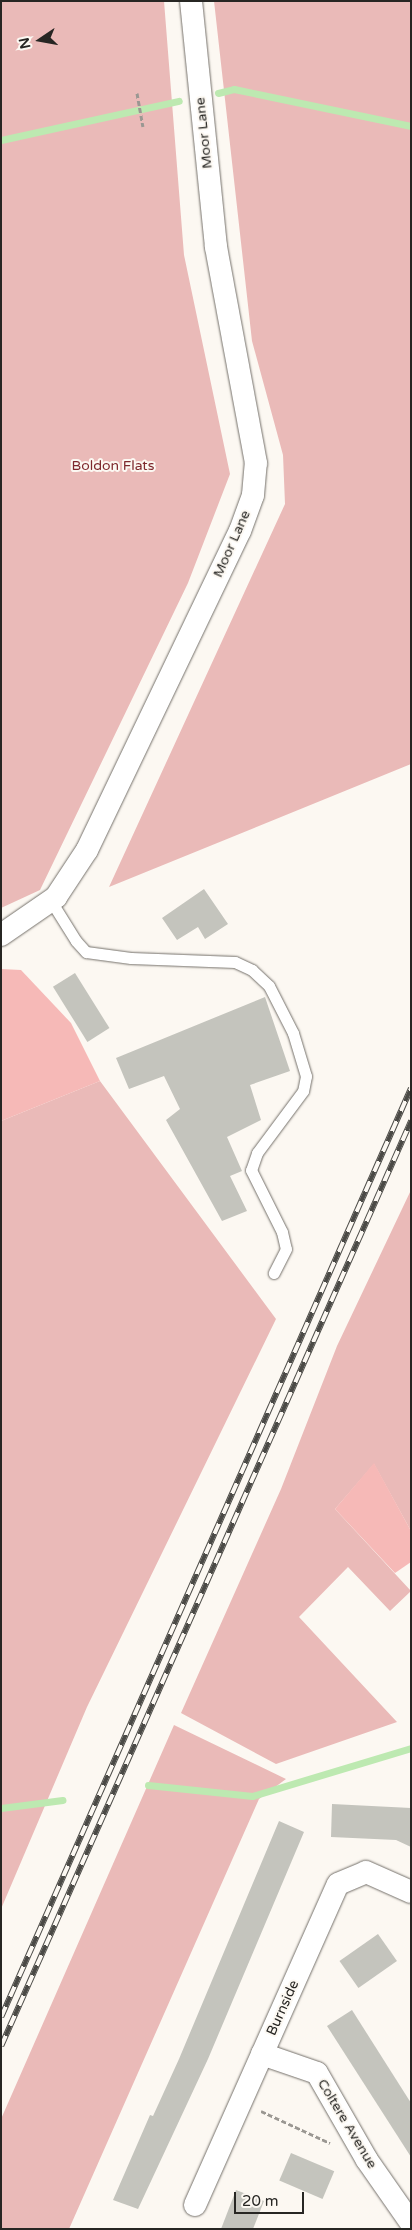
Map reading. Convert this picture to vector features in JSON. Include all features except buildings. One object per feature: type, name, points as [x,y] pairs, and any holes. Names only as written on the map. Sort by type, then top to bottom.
[{"type":"street","name":"Moor Lane","points":[[1,935],[51,901],[71,878],[87,850],[240,531],[253,495],[256,463],[216,247],[191,1]]},
{"type":"street","name":"Burnside","points":[[195,2205],[338,1884],[366,1872],[411,1892]]},
{"type":"street","name":"Coltere Avenue","points":[[262,2054],[317,2073],[367,2160],[411,2223]]},
{"type":"lane","points":[[51,901],[76,941],[86,952],[131,958],[235,962],[252,970],[269,986],[293,1033],[306,1076],[303,1091],[257,1153],[251,1170],[282,1232],[286,1249],[274,1273]]},
{"type":"path","points":[[137,93],[143,126]]},
{"type":"path","points":[[241,2102],[367,2160]]},
{"type":"green space","name":"Boldon Flats","points":[[1,1],[164,1],[184,255],[230,474],[188,583],[40,890],[1,908]]},
{"type":"green space","points":[[214,1],[411,1],[411,764],[109,887],[285,504],[283,455],[252,341]]},
{"type":"green space","points":[[100,1081],[276,1319],[87,1707],[1,1909],[1,1121]]},
{"type":"green space","points":[[411,1190],[411,1531],[374,1464],[335,1509],[411,1591],[390,1611],[348,1567],[299,1617],[397,1722],[276,1764],[181,1713],[281,1489],[337,1346]]},
{"type":"green space","points":[[174,1725],[286,1779],[259,1799],[69,2229],[1,2229],[1,2119]]},
{"type":"shaded area","points":[[1,969],[21,970],[71,1023],[100,1081],[1,1121]]},
{"type":"shaded area","points":[[374,1463],[411,1531],[411,1562],[395,1573],[335,1509]]},
{"type":"waterway","points":[[218,93],[234,89],[411,126]]},
{"type":"waterway","points":[[1,140],[179,101]]},
{"type":"waterway","points":[[148,1785],[252,1796],[411,1748]]},
{"type":"waterway","points":[[1,1808],[62,1800]]},
{"type":"railway","points":[[1,2017],[411,1088]]},
{"type":"railway","points":[[1,2046],[411,1121]]}]
